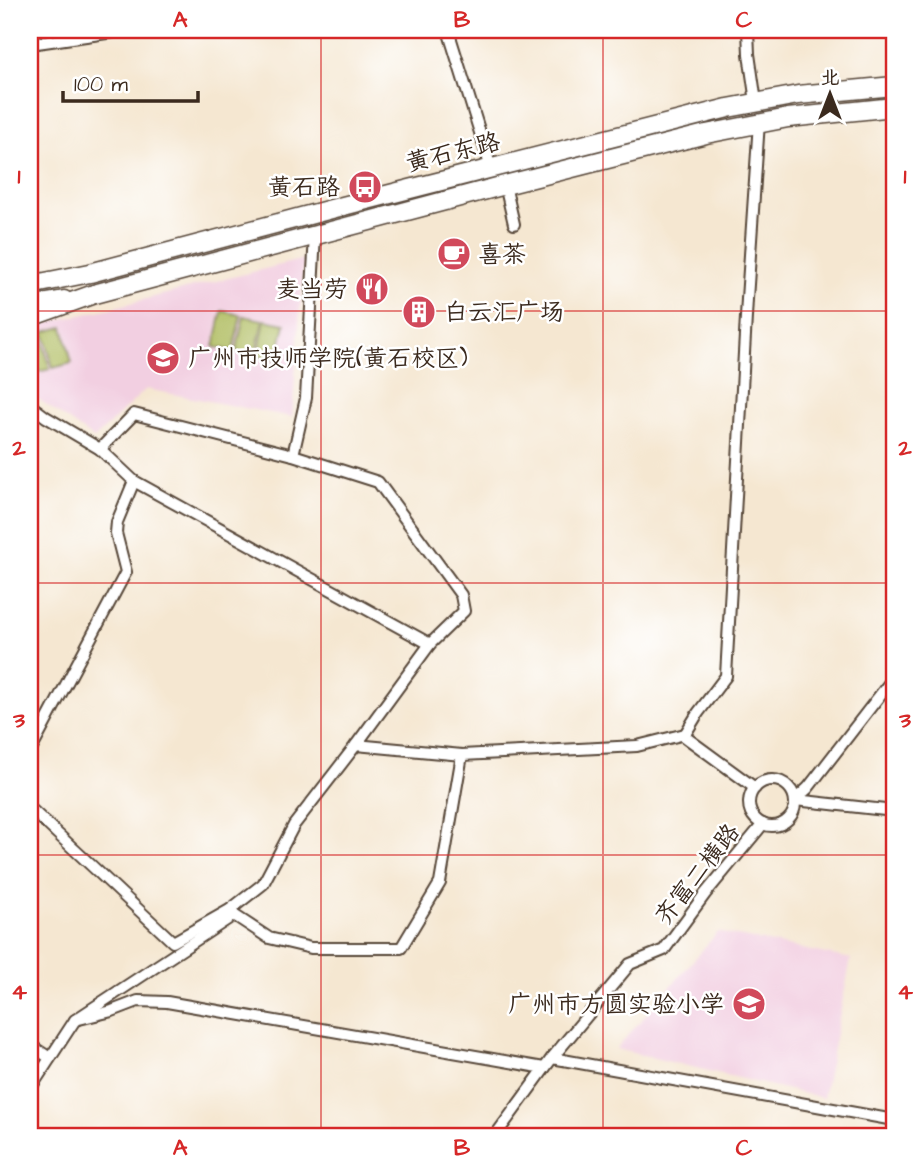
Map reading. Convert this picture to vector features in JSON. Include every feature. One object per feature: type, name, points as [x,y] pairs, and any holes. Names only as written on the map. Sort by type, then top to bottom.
[{"type":"main road","name":"黄石东路","points":[[30,294],[90,273],[756,102],[798,95],[894,86]]},
{"type":"main road","name":"黄石东路","points":[[30,306],[94,294],[505,184],[760,122],[894,107]]},
{"type":"main road","points":[[30,285],[90,273]]},
{"type":"main road","points":[[30,317],[94,294]]},
{"type":"street","points":[[30,44],[46,36],[128,30]]},
{"type":"street","points":[[448,30],[491,168]]},
{"type":"street","points":[[748,30],[756,102]]},
{"type":"street","points":[[356,745],[462,755],[637,746],[685,734],[726,676],[747,299],[760,122]]},
{"type":"street","points":[[505,184],[514,224]]},
{"type":"street","points":[[293,455],[306,398],[315,235]]},
{"type":"street","points":[[30,405],[100,449],[134,481],[430,644]]},
{"type":"street","points":[[30,1089],[75,1020],[232,912],[263,884],[294,825],[430,644],[464,611],[461,594],[378,482],[293,455],[134,414],[100,449]]},
{"type":"street","points":[[30,752],[126,572],[116,533],[117,522],[134,481]]},
{"type":"street","points":[[795,800],[808,788],[894,677]]},
{"type":"street","points":[[685,734],[684,736],[755,788]]},
{"type":"street","points":[[232,912],[269,938],[311,948],[401,948],[440,883],[462,755]]},
{"type":"street","points":[[776,781],[788,786],[795,800],[795,807],[788,819],[776,825],[763,824],[754,817],[750,807],[755,788],[764,782],[776,781]]},
{"type":"street","points":[[795,800],[894,811]]},
{"type":"street","points":[[30,808],[173,942],[232,912]]},
{"type":"street","name":"齐富二横路","points":[[552,1058],[630,964],[664,950],[705,894],[763,824]]},
{"type":"street","points":[[75,1020],[138,1001],[167,1002],[544,1068]]},
{"type":"street","points":[[30,1045],[50,1058]]},
{"type":"street","points":[[495,1136],[552,1058],[894,1120]]},
{"type":"shaded area","name":"广州市技师学院(黄石校区)","points":[[304,259],[292,417],[146,389],[94,439],[30,393],[30,327]]},
{"type":"shaded area","name":"广州市方圆实验小学","points":[[718,932],[851,959],[823,1098],[616,1049]]},
{"type":"green space","points":[[222,311],[241,315],[233,351],[214,347]]},
{"type":"green space","points":[[244,316],[263,320],[255,356],[236,352]]},
{"type":"green space","points":[[265,320],[285,324],[277,360],[258,356]]},
{"type":"green space","points":[[63,327],[72,363],[53,368],[44,332]]},
{"type":"green space","points":[[41,334],[50,369],[30,374],[30,337]]},
{"type":"place","name":"黄石路","points":[[365,187]]},
{"type":"place","name":"喜茶","points":[[454,254]]},
{"type":"place","name":"麦当劳","points":[[372,289]]},
{"type":"place","name":"白云汇广场","points":[[419,312]]},
{"type":"place","name":"广州市技师学院(黄石校区)","points":[[163,358]]},
{"type":"place","name":"广州市方圆实验小学","points":[[749,1004]]}]
